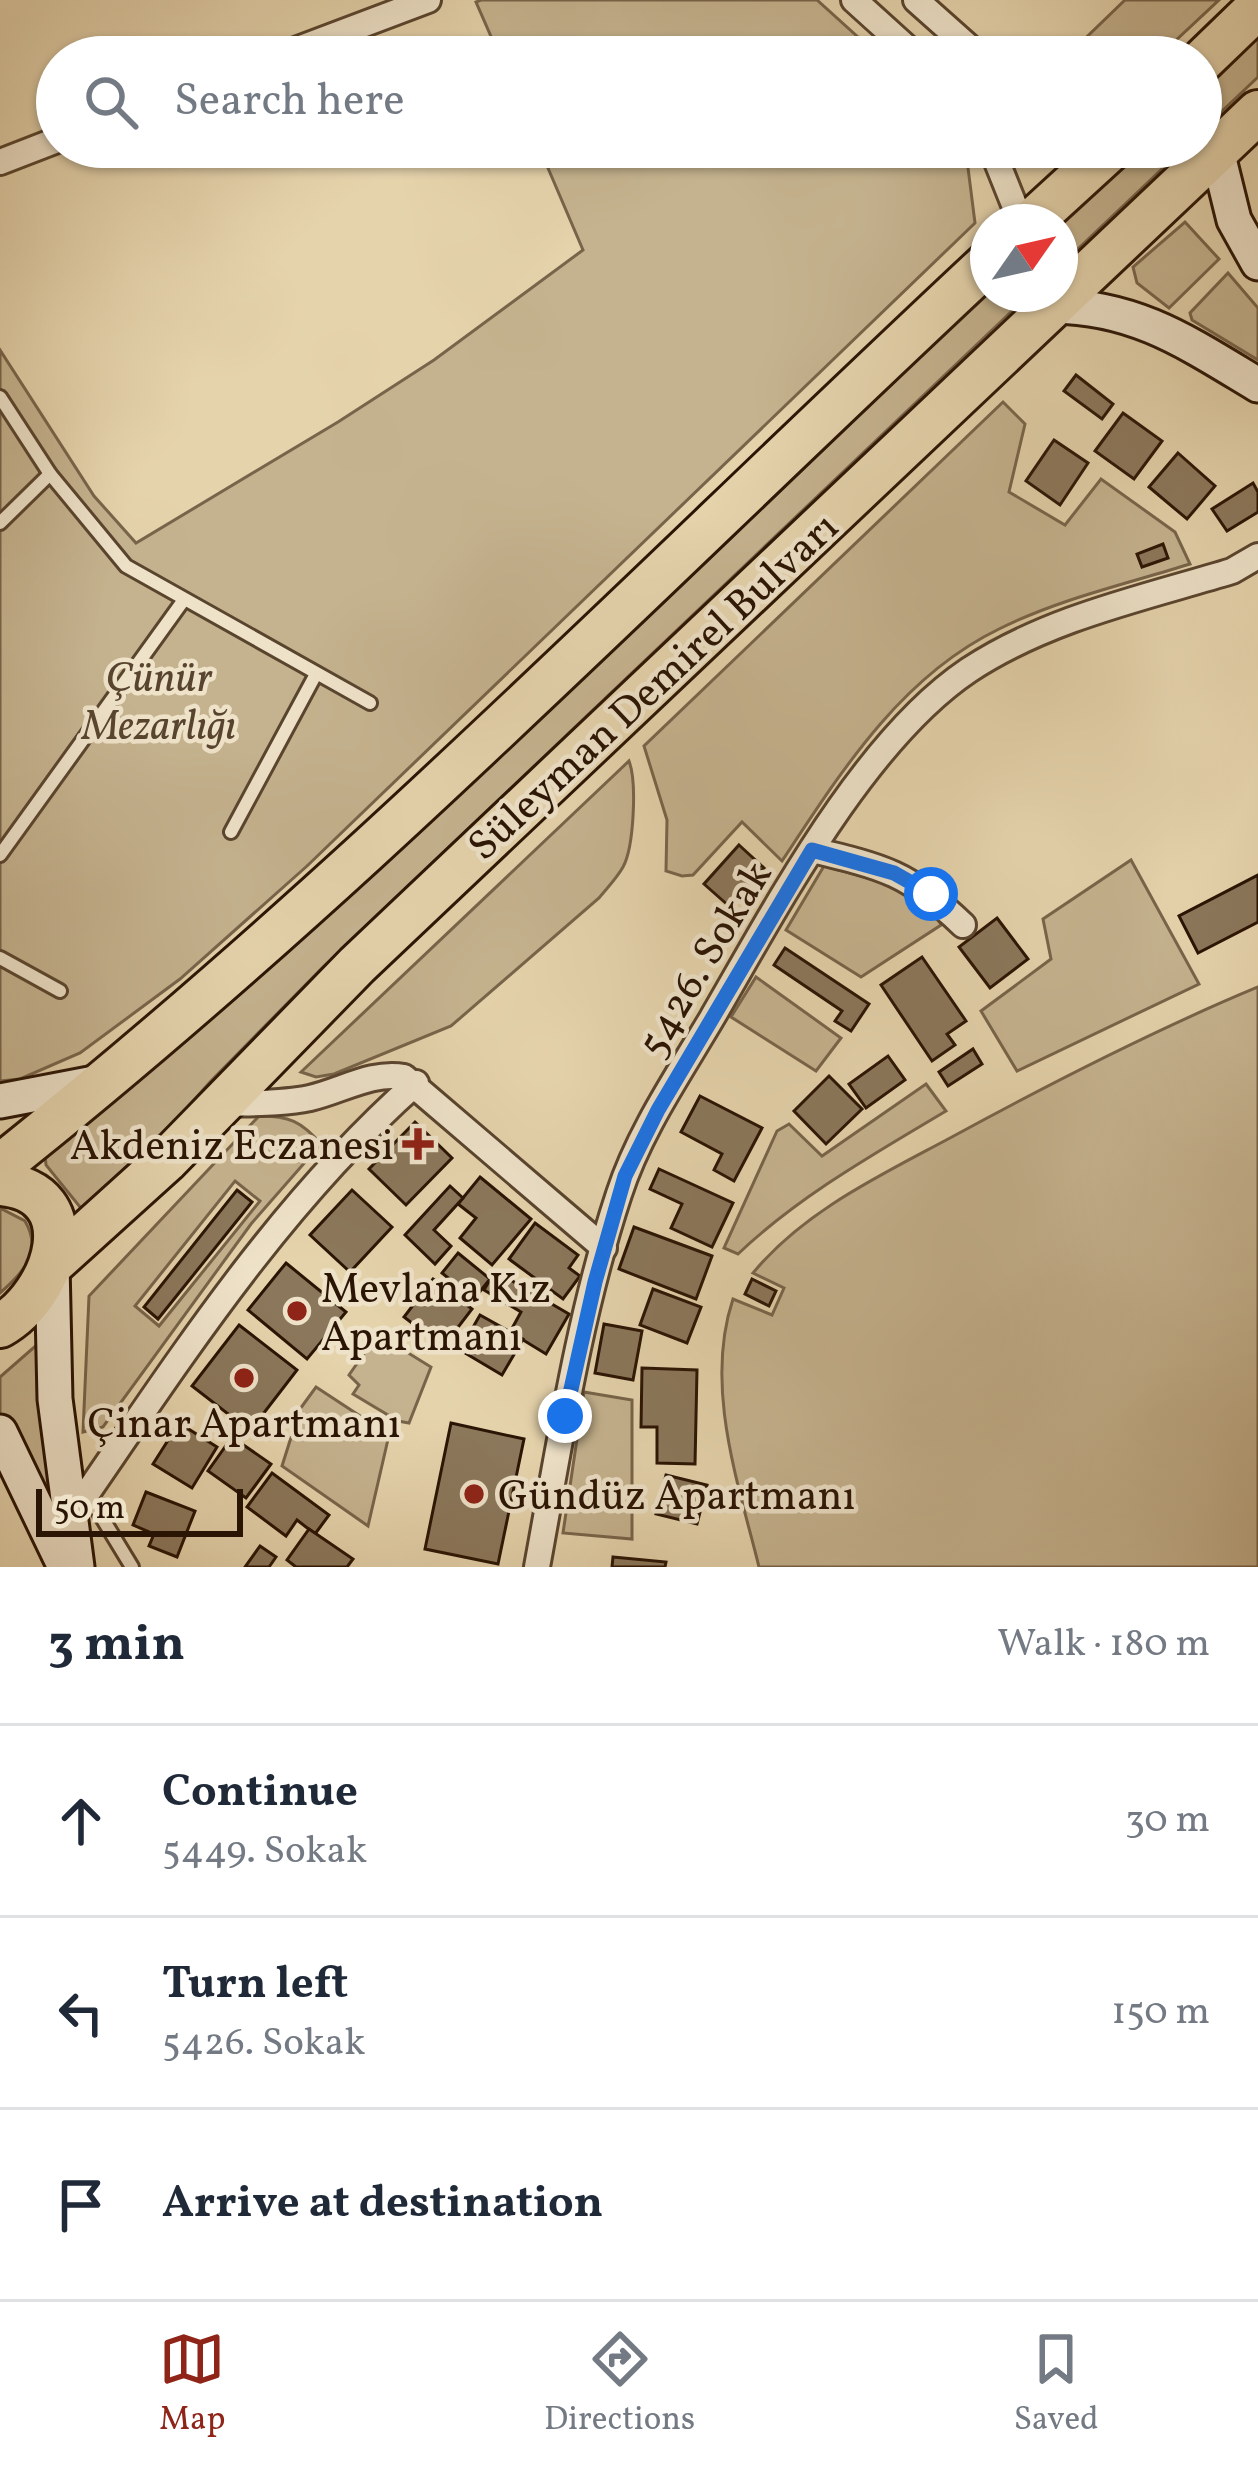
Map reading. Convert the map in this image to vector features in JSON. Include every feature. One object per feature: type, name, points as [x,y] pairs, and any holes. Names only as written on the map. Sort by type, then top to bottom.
[{"type":"highway","points":[[1222,42],[1258,7]]},
{"type":"highway","name":"Süleyman Demirel Bulvarı","points":[[1222,146],[1258,112]]},
{"type":"highway","points":[[1051,204],[1090,168]]},
{"type":"highway","name":"Süleyman Demirel Bulvarı","points":[[1078,282],[1199,168]]},
{"type":"highway","name":"Süleyman Demirel Bulvarı","points":[[52,1264],[55,1231],[51,1216],[43,1202],[4,1176],[456,770],[970,279]]},
{"type":"highway","name":"Süleyman Demirel Bulvarı","points":[[0,1326],[35,1297],[52,1264],[106,1217],[357,965],[1047,312]]},
{"type":"street","points":[[333,36],[428,0]]},
{"type":"street","points":[[854,0],[894,36]]},
{"type":"street","points":[[916,0],[956,36]]},
{"type":"street","points":[[0,162],[36,148]]},
{"type":"street","points":[[999,168],[1014,204]]},
{"type":"street","points":[[1221,168],[1234,220],[1258,263]]},
{"type":"street","points":[[1078,306],[1136,317],[1258,385]]},
{"type":"street","name":"5426. Sokak","points":[[537,1567],[575,1362],[620,1192],[639,1146],[812,850],[912,719],[974,667],[1044,630],[1232,572],[1258,556]]},
{"type":"street","points":[[1232,572],[1258,570]]},
{"type":"street","points":[[812,850],[907,878],[963,925]]},
{"type":"street","points":[[220,1104],[309,1098],[386,1076],[404,1077],[604,1247]]},
{"type":"street","points":[[0,1101],[107,1081]]},
{"type":"street","points":[[62,1564],[78,1506],[200,1328],[266,1240],[359,1135],[416,1083]]},
{"type":"street","points":[[52,1264],[56,1399],[78,1506]]},
{"type":"street","points":[[0,1432],[62,1564]]},
{"type":"lane","points":[[0,397],[50,474],[113,555],[183,601],[370,704]]},
{"type":"lane","points":[[0,523],[50,474]]},
{"type":"lane","points":[[0,855],[183,601]]},
{"type":"lane","points":[[231,832],[316,674]]},
{"type":"lane","points":[[0,958],[60,991]]},
{"type":"lane","points":[[78,1506],[132,1567]]},
{"type":"green space","points":[[817,0],[857,36],[491,36],[476,2]]},
{"type":"green space","points":[[1125,0],[1219,0],[1180,36],[1088,36]]},
{"type":"green space","points":[[1258,33],[1258,77],[1222,111],[1222,68]]},
{"type":"green space","name":"Çünür Mezarlığı","points":[[548,168],[968,168],[970,228],[307,866],[180,979],[80,1053],[20,1079],[0,1081],[0,350],[94,496],[136,543],[434,360],[583,250]]},
{"type":"green space","points":[[1118,168],[1163,168],[1078,249],[1078,207]]},
{"type":"green space","points":[[1185,222],[1219,259],[1169,308],[1137,283],[1133,267]]},
{"type":"green space","points":[[1228,273],[1258,308],[1258,360],[1192,320],[1190,313]]},
{"type":"green space","points":[[970,309],[1011,312],[322,968],[210,1082],[117,1187],[84,1211],[46,1165],[45,1155],[289,948],[642,623]]},
{"type":"green space","points":[[1003,402],[1025,424],[1009,492],[1065,525],[1101,479],[1175,532],[1190,564],[1045,609],[964,649],[902,700],[876,730],[782,861],[742,822],[693,875],[666,871],[667,820],[644,746]]},
{"type":"green space","points":[[629,761],[634,798],[630,845],[623,867],[599,898],[451,1026],[334,1074],[316,1077],[301,1072]]},
{"type":"green space","points":[[1131,860],[1199,984],[1017,1071],[981,1011],[1051,959],[1043,919]]},
{"type":"green space","points":[[824,866],[907,893],[934,913],[941,925],[861,977],[786,930]]},
{"type":"green space","points":[[756,977],[841,1038],[816,1071],[731,1017]]},
{"type":"green space","points":[[1258,987],[1258,1567],[759,1567],[727,1434],[722,1366],[733,1299],[772,1315],[784,1288],[753,1273],[796,1231],[871,1181],[1102,1058]]},
{"type":"green space","points":[[926,1084],[946,1111],[812,1195],[738,1254],[724,1248],[777,1131],[789,1124],[822,1156]]},
{"type":"green space","points":[[259,1116],[294,1121],[321,1144],[251,1224],[103,1427],[83,1432],[89,1296]],"holes":[[[235,1181],[260,1201],[159,1326],[135,1306]]]},
{"type":"green space","points":[[0,1208],[25,1221],[32,1242],[23,1269],[0,1293]]},
{"type":"green space","points":[[375,1338],[384,1338],[431,1367],[409,1423],[353,1394],[359,1385],[349,1375]]},
{"type":"green space","points":[[40,1342],[59,1541],[0,1414],[0,1377]]},
{"type":"green space","points":[[316,1387],[389,1435],[368,1526],[282,1466],[300,1409]]},
{"type":"green space","points":[[584,1392],[632,1400],[632,1539],[563,1533]]},
{"type":"building","points":[[1076,375],[1113,404],[1102,419],[1064,391]]},
{"type":"building","points":[[1123,413],[1162,441],[1134,479],[1095,451]]},
{"type":"building","points":[[1054,440],[1088,463],[1060,505],[1026,481]]},
{"type":"building","points":[[1178,453],[1215,486],[1187,519],[1149,487]]},
{"type":"building","points":[[1253,483],[1258,512],[1227,531],[1212,509]]},
{"type":"building","points":[[1163,544],[1168,558],[1142,567],[1137,554]]},
{"type":"building","points":[[739,845],[764,868],[730,907],[704,884]]},
{"type":"building","points":[[1258,875],[1258,922],[1198,953],[1179,916]]},
{"type":"building","points":[[997,918],[1028,959],[990,988],[959,947]]},
{"type":"building","points":[[785,948],[869,1004],[851,1031],[835,1021],[842,1011],[774,965]]},
{"type":"building","points":[[922,957],[966,1021],[947,1034],[955,1045],[932,1061],[881,985]]},
{"type":"building","points":[[973,1049],[982,1064],[948,1086],[939,1072]]},
{"type":"building","points":[[888,1056],[905,1080],[866,1108],[849,1084]]},
{"type":"building","points":[[829,1076],[862,1109],[826,1144],[794,1111]]},
{"type":"building","points":[[700,1096],[762,1128],[734,1181],[714,1170],[722,1154],[681,1132]]},
{"type":"building","points":[[415,1122],[452,1158],[406,1205],[369,1169]]},
{"type":"building","points":[[659,1169],[733,1203],[712,1247],[671,1228],[682,1204],[650,1189]]},
{"type":"building","points":[[480,1177],[531,1219],[492,1265],[460,1238],[476,1218],[458,1204]]},
{"type":"building","points":[[450,1186],[463,1198],[434,1230],[451,1246],[435,1264],[405,1235]]},
{"type":"building","points":[[237,1190],[252,1202],[158,1319],[144,1307]]},
{"type":"building","points":[[352,1190],[392,1227],[350,1272],[310,1235]]},
{"type":"building","points":[[535,1223],[578,1255],[569,1268],[580,1276],[563,1299],[509,1259]]},
{"type":"building","points":[[634,1227],[712,1256],[696,1299],[619,1269]]},
{"type":"building","points":[[458,1253],[490,1279],[474,1299],[442,1273]]},
{"type":"building","name":"Mevlana Kız Apartmanı","points":[[286,1263],[346,1312],[307,1359],[248,1310]]},
{"type":"building","points":[[495,1271],[569,1314],[546,1354],[510,1332],[521,1312],[484,1290]]},
{"type":"building","points":[[433,1279],[472,1309],[443,1347],[404,1317]]},
{"type":"building","points":[[752,1279],[776,1291],[769,1306],[745,1294]]},
{"type":"building","points":[[653,1289],[701,1307],[687,1343],[640,1325]]},
{"type":"building","points":[[480,1315],[523,1339],[502,1375],[460,1350]]},
{"type":"building","points":[[604,1324],[642,1331],[633,1380],[595,1373]]},
{"type":"building","name":"Çinar Apartmanı","points":[[239,1325],[297,1370],[250,1431],[192,1386]]},
{"type":"building","points":[[642,1368],[697,1370],[695,1464],[657,1463],[657,1427],[641,1427]]},
{"type":"building","points":[[179,1423],[217,1447],[192,1488],[153,1464]]},
{"type":"building","name":"Gündüz Apartmanı","points":[[451,1423],[524,1439],[498,1564],[425,1549]]},
{"type":"building","points":[[232,1437],[271,1464],[246,1498],[208,1471]]},
{"type":"building","points":[[272,1473],[329,1515],[315,1534],[297,1520],[286,1536],[247,1507]]},
{"type":"building","points":[[666,1475],[707,1485],[697,1524],[656,1514]]},
{"type":"building","points":[[146,1492],[195,1511],[177,1557],[149,1546],[154,1534],[133,1525]]},
{"type":"building","points":[[309,1529],[353,1559],[347,1567],[296,1567],[287,1560]]},
{"type":"building","points":[[260,1546],[276,1557],[269,1567],[245,1567]]},
{"type":"building","points":[[613,1557],[666,1562],[665,1567],[612,1567]]},
{"type":"place","name":"Akdeniz Eczanesi","points":[[418,1144]]},
{"type":"place","name":"Mevlana Kız Apartmanı","points":[[297,1311]]},
{"type":"place","name":"Çinar Apartmanı","points":[[244,1378]]},
{"type":"place","name":"Gündüz Apartmanı","points":[[474,1494]]},
{"type":"route","points":[[565,1416],[625,1176],[658,1110],[812,850],[894,873],[931,894]]}]
